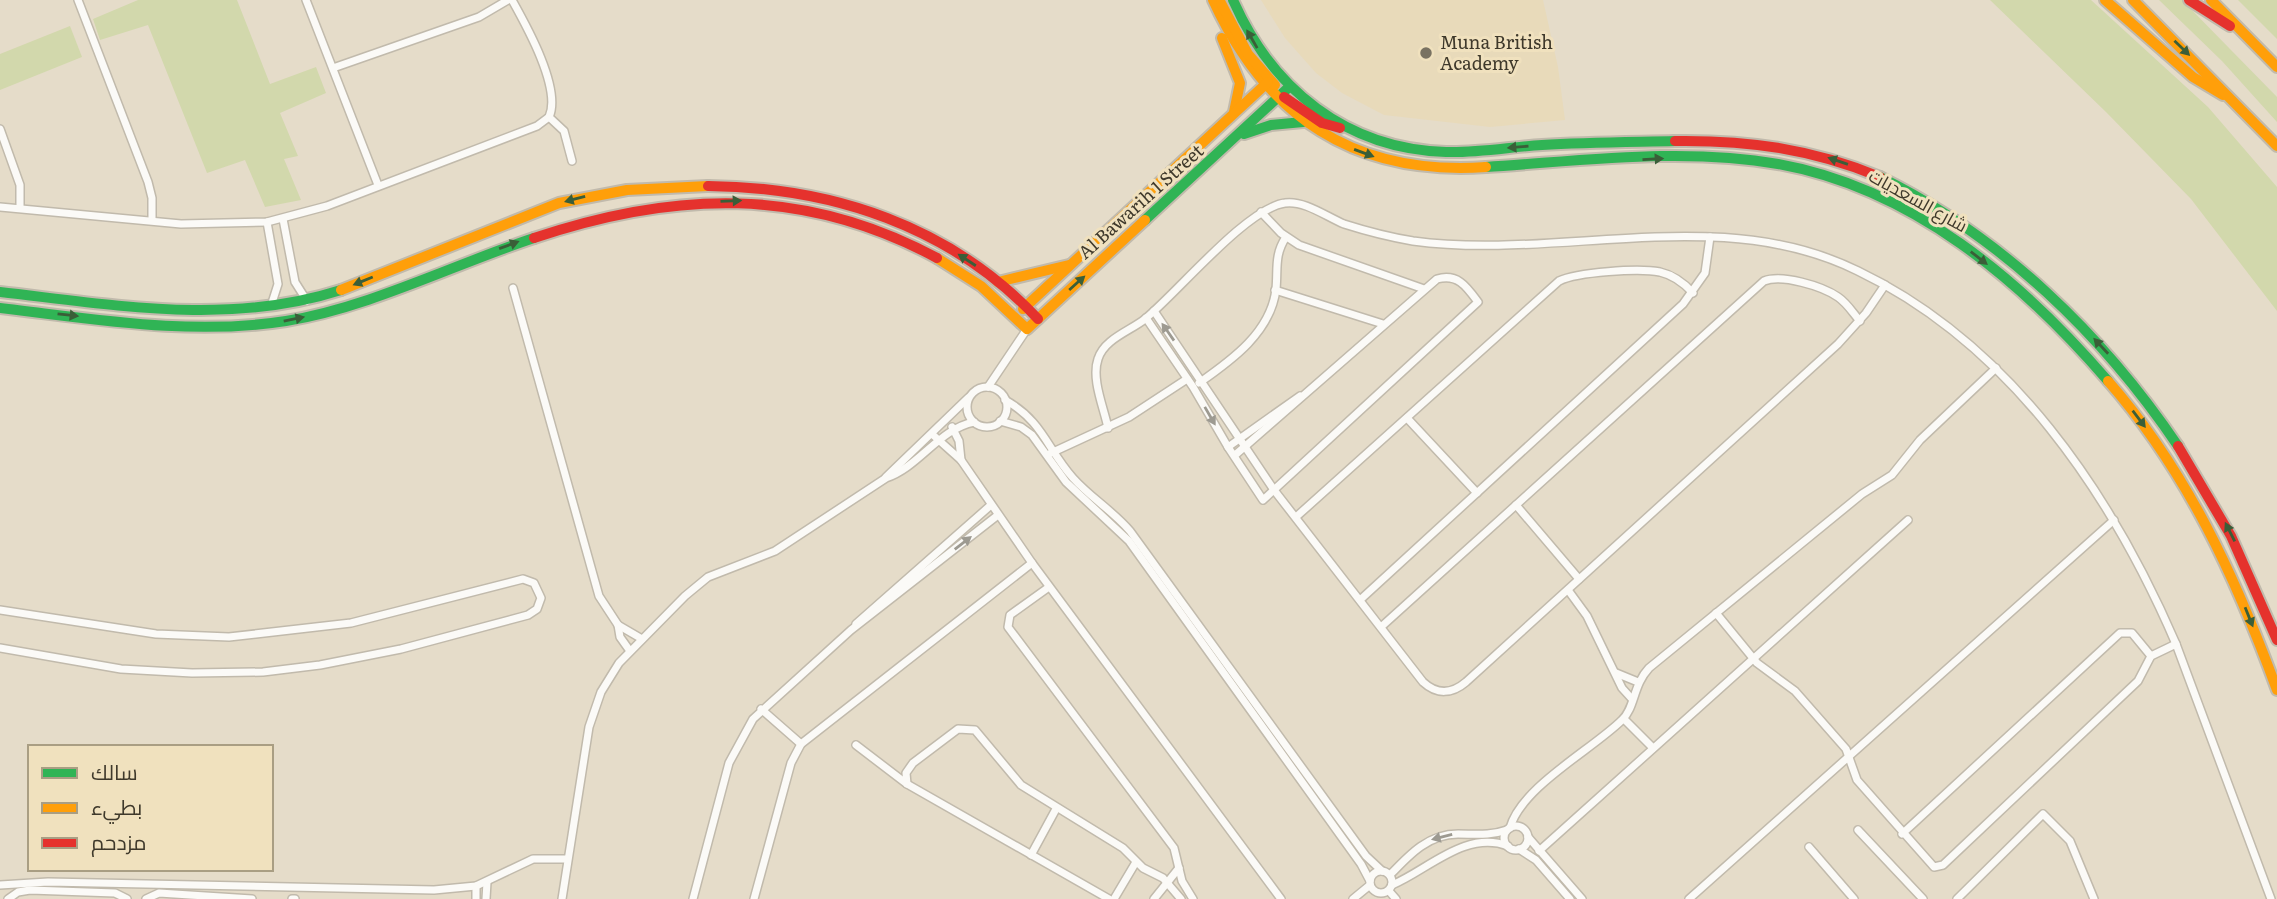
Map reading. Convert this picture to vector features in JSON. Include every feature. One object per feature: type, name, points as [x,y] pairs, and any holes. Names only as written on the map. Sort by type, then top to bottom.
[{"type":"main road","points":[[1207,0],[1240,80],[1240,99],[1228,119]]},
{"type":"main road","name":"شارع السعديات","points":[[1213,0],[1231,42],[1282,94],[1322,124],[1346,127],[1391,144],[1434,152],[1696,139],[1761,143],[1831,158],[1877,174],[1934,204],[2002,252],[2120,366],[2201,478],[2255,585],[2277,640]]},
{"type":"main road","points":[[1220,0],[1248,54],[1269,81]]},
{"type":"main road","name":"شارع السعديات","points":[[1233,0],[1269,81],[1303,122],[1368,155],[1442,169],[1709,158],[1787,165],[1870,192],[1963,245],[2039,309],[2115,388],[2154,439],[2219,548],[2277,690]]},
{"type":"main road","points":[[2105,0],[2193,77],[2235,100]]},
{"type":"main road","points":[[2133,0],[2235,100],[2277,146]]},
{"type":"main road","points":[[2189,0],[2244,33]]},
{"type":"main road","points":[[2211,0],[2277,67]]},
{"type":"main road","points":[[2223,0],[2244,33]]},
{"type":"main road","name":"Al Bawarih 1 Street","points":[[1016,316],[1269,81]]},
{"type":"main road","name":"Al Bawarih 1 Street","points":[[1027,330],[1282,94]]},
{"type":"main road","points":[[1238,136],[1270,125],[1303,122]]},
{"type":"main road","points":[[0,292],[187,309],[271,306],[307,300],[559,203],[609,192],[656,186],[764,186],[842,200],[923,234],[998,282],[1038,319]]},
{"type":"main road","points":[[656,186],[659,205]]},
{"type":"main road","points":[[0,308],[210,327],[287,321],[360,301],[571,223],[659,205],[725,201],[770,202],[844,218],[908,243],[954,268],[1016,316],[1027,330]]},
{"type":"main road","points":[[998,282],[1037,275],[1075,262]]},
{"type":"street","points":[[78,0],[148,182],[152,198],[152,220]]},
{"type":"street","points":[[306,0],[378,185]]},
{"type":"street","points":[[0,207],[207,225],[267,222],[283,219],[537,126],[549,117],[553,104],[534,43],[510,0],[479,17],[332,68]]},
{"type":"street","points":[[549,117],[564,131],[572,161]]},
{"type":"street","points":[[0,129],[18,178],[20,208]]},
{"type":"street","points":[[1108,428],[1097,378],[1098,359],[1107,344],[1146,318],[1261,212],[1284,203],[1295,203],[1376,233],[1450,244],[1710,237],[1755,239],[1799,248],[1842,263],[1885,285],[1955,332],[1996,368],[2056,439],[2114,520],[2158,602],[2176,644],[2271,899]]},
{"type":"street","points":[[1261,212],[1286,237],[1299,245],[1424,289]]},
{"type":"street","points":[[283,219],[295,282],[307,300]]},
{"type":"street","points":[[267,222],[278,288],[271,306]]},
{"type":"street","points":[[1193,387],[1234,357],[1253,338],[1271,309],[1276,290],[1276,259],[1286,237]]},
{"type":"street","points":[[1360,600],[1693,293],[1707,265],[1710,237]]},
{"type":"street","points":[[273,257],[289,255]]},
{"type":"street","points":[[1296,517],[1564,278],[1660,272],[1675,278],[1693,293]]},
{"type":"street","points":[[1146,318],[1193,387],[1228,447],[1263,500],[1478,302],[1464,284],[1455,278],[1441,278],[1383,324],[1234,456]]},
{"type":"street","points":[[1381,627],[1764,281],[1778,278],[1835,295],[1860,321]]},
{"type":"street","points":[[1154,311],[1274,490],[1423,682],[1432,689],[1447,692],[1466,682],[1860,321],[1885,285]]},
{"type":"street","points":[[513,288],[597,587],[607,611],[618,625],[642,639]]},
{"type":"street","points":[[1276,290],[1383,324]]},
{"type":"street","points":[[988,387],[1027,330]]},
{"type":"street","points":[[1508,846],[1504,838],[1522,804],[1587,746],[1624,719],[1638,682],[1655,662],[1862,494],[1892,475],[1920,440],[1996,368]]},
{"type":"street","points":[[1051,453],[1108,428],[1187,379]]},
{"type":"street","points":[[936,438],[978,389],[988,387],[999,391],[1005,400],[1032,419],[1051,453]]},
{"type":"street","points":[[1228,447],[1304,395]]},
{"type":"street","points":[[970,397],[967,408],[974,422]]},
{"type":"street","points":[[1000,421],[1006,411],[1005,400]]},
{"type":"street","points":[[1407,418],[1477,493]]},
{"type":"street","points":[[948,421],[960,441],[961,460]]},
{"type":"street","points":[[562,899],[592,715],[606,682],[630,651],[708,577],[775,551],[886,478],[936,438],[974,422],[985,426],[1000,421],[1027,430],[1073,478],[1118,517],[1251,704],[1379,893],[1468,845],[1492,842],[1519,849],[1536,860],[1570,899]]},
{"type":"street","points":[[936,438],[961,460],[1032,564],[1281,899]]},
{"type":"street","points":[[889,598],[933,554],[991,505]]},
{"type":"street","points":[[1516,505],[1579,579]]},
{"type":"street","points":[[693,899],[729,763],[739,740],[761,709],[889,598],[940,562],[998,515]]},
{"type":"street","points":[[1539,851],[1908,520]]},
{"type":"street","points":[[1689,899],[2114,520]]},
{"type":"street","points":[[933,554],[940,562]]},
{"type":"street","points":[[754,899],[792,763],[801,744],[1032,564]]},
{"type":"street","points":[[0,610],[156,634],[229,637],[351,623],[523,579],[534,583],[541,598],[537,609],[528,615],[401,649],[281,670],[156,671],[86,664],[0,648]]},
{"type":"street","points":[[1049,587],[1010,615],[1008,627],[1174,848],[1182,881],[1193,899]]},
{"type":"street","points":[[1568,590],[1587,616],[1622,688],[1632,699]]},
{"type":"street","points":[[1716,613],[1753,659],[1795,691],[1850,757],[1857,780],[1928,864],[1934,867],[1943,865],[2138,681],[2151,656],[2176,644]]},
{"type":"street","points":[[618,625],[620,637],[630,651]]},
{"type":"street","points":[[1902,834],[2120,633],[2132,633],[2151,656]]},
{"type":"street","points":[[1616,673],[1638,682]]},
{"type":"street","points":[[1251,704],[1366,856],[1390,875]]},
{"type":"street","points":[[761,709],[801,744]]},
{"type":"street","points":[[1624,719],[1653,748]]},
{"type":"street","points":[[907,784],[905,776],[910,766],[958,729],[967,728],[978,733],[1021,785],[1123,848],[1136,862],[1167,881],[1181,899]]},
{"type":"street","points":[[856,745],[907,784],[1109,899]]},
{"type":"street","points":[[1031,855],[1056,809]]},
{"type":"street","points":[[1957,899],[2043,814],[2070,841],[2094,899]]},
{"type":"street","points":[[1396,899],[1390,888],[1390,875],[1412,852],[1433,839],[1449,835],[1485,835],[1522,827],[1539,851],[1582,899]]},
{"type":"street","points":[[1858,830],[1923,899]]},
{"type":"street","points":[[1519,849],[1526,845],[1528,837]]},
{"type":"street","points":[[1809,847],[1854,899]]},
{"type":"street","points":[[0,885],[48,882],[417,890],[476,886],[526,861],[550,857],[567,859]]},
{"type":"street","points":[[1114,899],[1136,862]]},
{"type":"street","points":[[1154,899],[1179,868]]},
{"type":"street","points":[[1353,899],[1370,883],[1373,875],[1382,871]]},
{"type":"street","points":[[486,899],[487,882]]},
{"type":"street","points":[[476,886],[476,899]]},
{"type":"street","points":[[8,899],[24,890],[115,893],[127,899]]},
{"type":"street","points":[[146,899],[159,893],[252,899]]},
{"type":"shaded area","name":"Muna British Academy","points":[[1261,0],[1543,0],[1558,67],[1565,120],[1490,127],[1384,115],[1342,93],[1316,73],[1285,38]]},
{"type":"green space","points":[[138,0],[237,0],[270,84],[316,67],[326,93],[280,113],[298,156],[284,159],[301,200],[265,207],[245,160],[207,173],[148,25],[100,40],[93,19]]},
{"type":"green space","points":[[1990,0],[2091,0],[2208,107],[2277,187],[2277,311],[2191,199]]},
{"type":"green space","points":[[2159,0],[2182,0],[2277,97],[2277,122],[2222,61]]},
{"type":"green space","points":[[2238,0],[2277,0],[2277,39]]},
{"type":"green space","points":[[70,26],[82,57],[0,90],[0,54]]},
{"type":"traffic: fast","points":[[1233,0],[1249,32],[1291,86],[1317,108],[1345,126],[1376,140],[1410,148],[1446,152],[1559,144],[1675,141]]},
{"type":"traffic: fast","points":[[1145,220],[1288,88]]},
{"type":"traffic: fast","points":[[1244,134],[1271,125],[1303,122]]},
{"type":"traffic: fast","points":[[1486,167],[1632,157],[1706,156],[1778,164],[1827,176],[1874,194],[1961,244],[2001,274],[2039,308],[2108,381]]},
{"type":"traffic: fast","points":[[1880,177],[1925,201],[1967,229],[2047,292],[2117,366],[2178,446]]},
{"type":"traffic: fast","points":[[0,308],[107,321],[179,326],[215,327],[286,321],[317,315],[380,296],[534,238]]},
{"type":"traffic: fast","points":[[0,292],[129,307],[214,310],[299,301],[341,290]]},
{"type":"traffic: slow","points":[[1213,0],[1235,41],[1260,77],[1289,107],[1321,131],[1356,149],[1396,161],[1439,167],[1486,167]]},
{"type":"traffic: slow","points":[[2105,0],[2193,77],[2223,95]]},
{"type":"traffic: slow","points":[[2133,0],[2277,146]]},
{"type":"traffic: slow","points":[[2211,0],[2277,67]]},
{"type":"traffic: slow","points":[[1221,3],[1248,54],[1275,85]]},
{"type":"traffic: slow","points":[[1222,38],[1240,83],[1234,112]]},
{"type":"traffic: slow","points":[[1023,309],[1268,82]]},
{"type":"traffic: slow","points":[[341,290],[559,203],[627,190],[708,186]]},
{"type":"traffic: slow","points":[[937,258],[981,286],[1027,329],[1145,220]]},
{"type":"traffic: slow","points":[[998,282],[1069,265]]},
{"type":"traffic: slow","points":[[2108,381],[2162,452],[2207,527],[2244,607],[2277,690]]},
{"type":"traffic: jam","points":[[2189,0],[2230,26]]},
{"type":"traffic: jam","points":[[1284,97],[1322,123],[1340,128]]},
{"type":"traffic: jam","points":[[1675,141],[1728,142],[1780,148],[1830,159],[1880,177]]},
{"type":"traffic: jam","points":[[708,186],[800,194],[887,218],[928,236],[967,259],[1004,287],[1038,319]]},
{"type":"traffic: jam","points":[[534,238],[586,222],[637,211],[738,203],[788,208],[838,218],[887,235],[937,258]]},
{"type":"traffic: jam","points":[[2178,446],[2231,536],[2277,640]]},
{"type":"place","name":"Muna British Academy","points":[[1426,53]]}]
